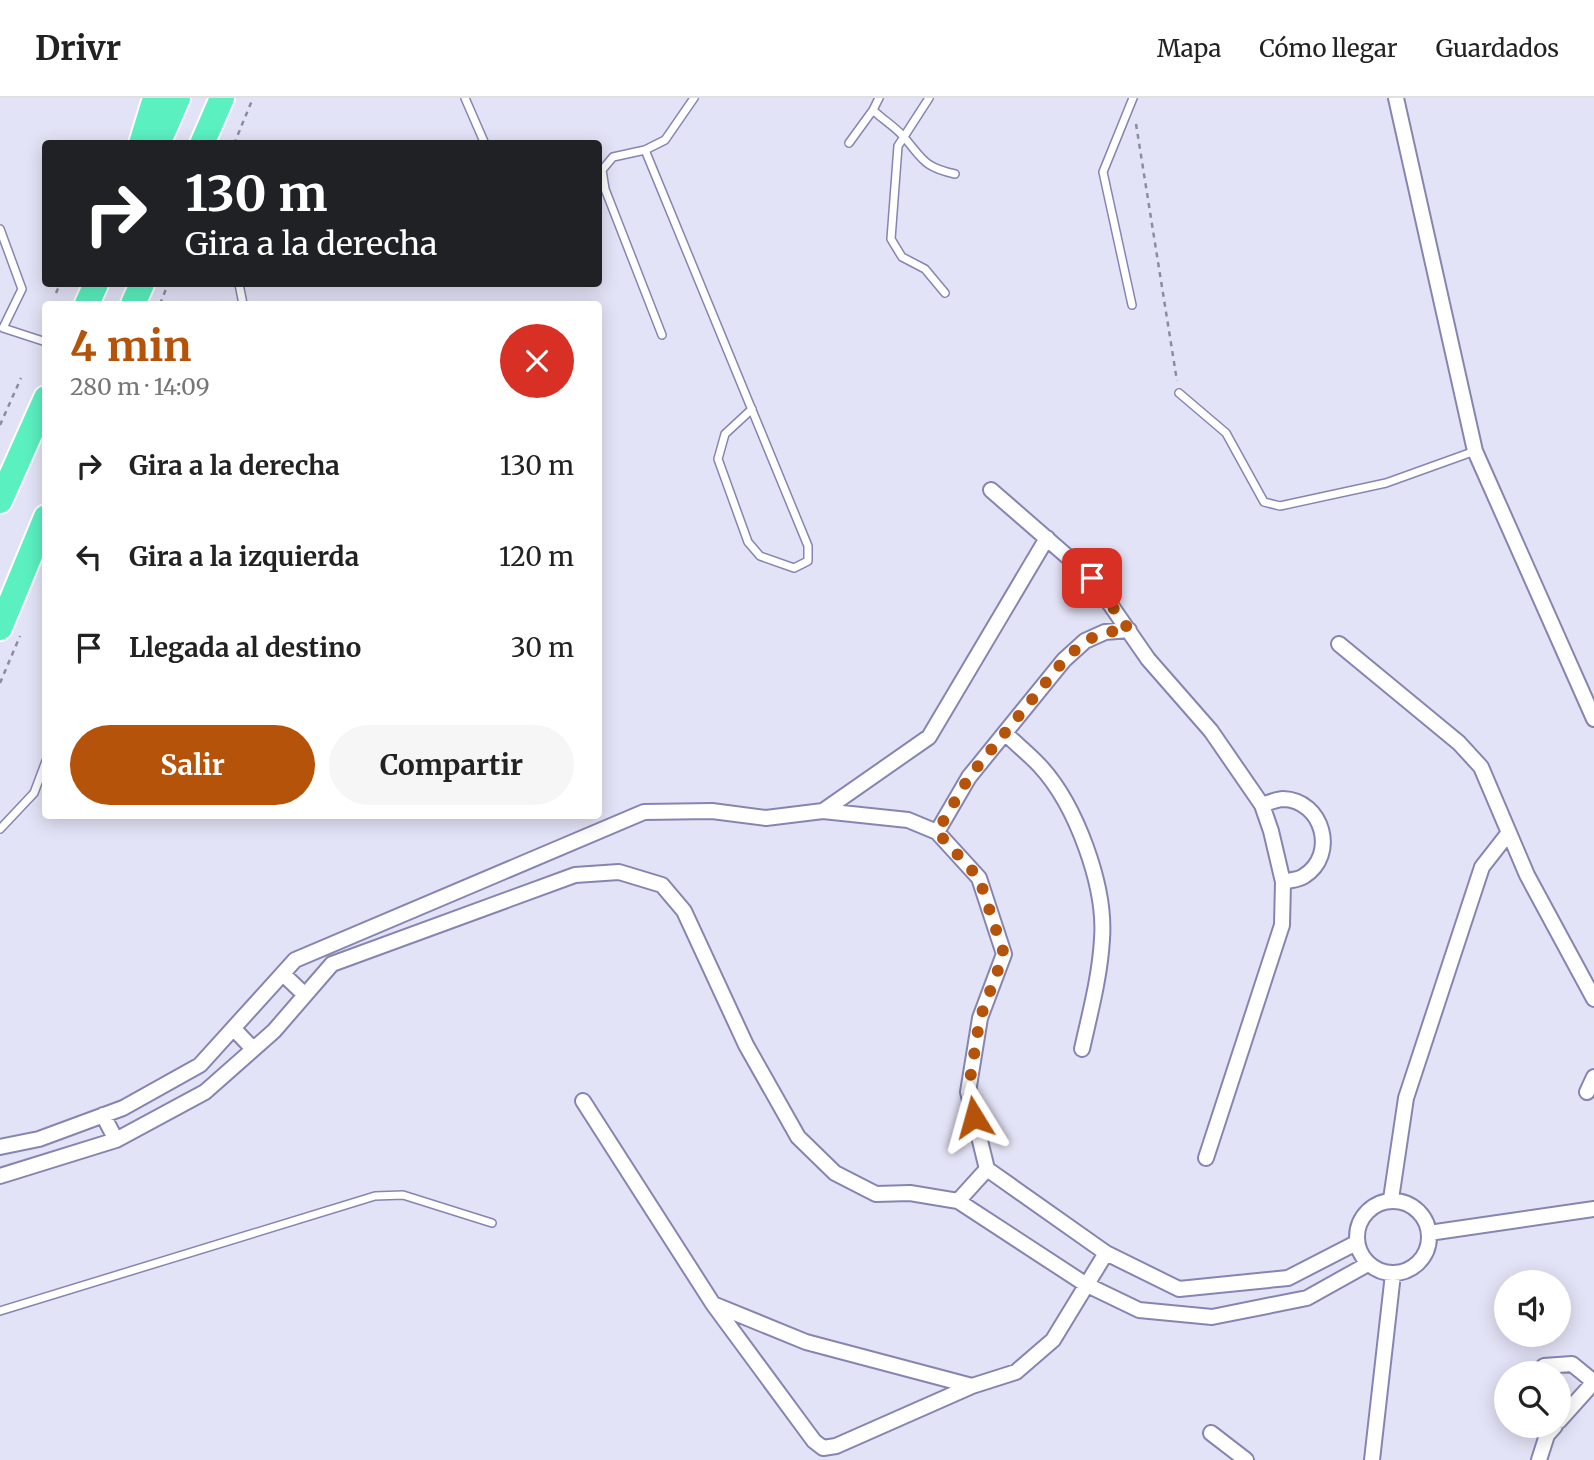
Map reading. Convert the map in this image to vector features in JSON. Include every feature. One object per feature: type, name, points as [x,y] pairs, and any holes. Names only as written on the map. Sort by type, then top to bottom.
[{"type":"highway","points":[[142,140],[155,98]]},
{"type":"highway","points":[[160,140],[177,98]]},
{"type":"highway","points":[[204,140],[222,98]]},
{"type":"highway","points":[[0,501],[42,407]]},
{"type":"highway","points":[[0,628],[42,527]]},
{"type":"street","points":[[1396,98],[1475,451],[1594,719]]},
{"type":"street","points":[[992,490],[1092,578],[1147,659],[1212,732],[1262,805],[1283,882],[1282,925],[1206,1157]]},
{"type":"street","points":[[823,811],[918,748],[929,737],[1047,538]]},
{"type":"street","points":[[937,832],[969,777],[1064,660],[1085,641],[1105,632],[1129,630]]},
{"type":"street","points":[[1339,644],[1459,743],[1480,767],[1507,835],[1594,999]]},
{"type":"street","points":[[1005,733],[1041,766],[1061,794],[1084,842],[1097,889],[1103,936],[1097,982],[1082,1049]]},
{"type":"street","points":[[1262,805],[1283,799],[1303,804],[1319,820],[1325,841],[1319,862],[1304,877],[1283,882]]},
{"type":"street","points":[[0,1147],[39,1139],[103,1115],[200,1065],[295,960],[644,812],[712,811],[766,818],[823,811],[908,820],[937,832],[979,878],[1004,954],[980,1018],[968,1092],[987,1169],[1106,1253],[1179,1289],[1289,1278],[1356,1243]]},
{"type":"street","points":[[1391,1199],[1406,1098],[1482,867],[1507,835]]},
{"type":"street","points":[[0,1176],[116,1140],[205,1092],[253,1049],[332,964],[575,875],[620,872],[662,885],[684,911],[746,1045],[798,1137],[835,1173],[876,1194],[910,1193],[958,1200],[1085,1284],[1139,1310],[1212,1317],[1307,1298],[1368,1264]]},
{"type":"street","points":[[445,895],[456,919]]},
{"type":"street","points":[[283,974],[305,995]]},
{"type":"street","points":[[234,1029],[253,1049]]},
{"type":"street","points":[[1587,1092],[1594,1077]]},
{"type":"street","points":[[583,1101],[713,1304],[814,1441],[823,1448],[836,1446],[972,1386],[1016,1372],[1053,1340],[1106,1253]]},
{"type":"street","points":[[103,1115],[116,1140]]},
{"type":"street","points":[[958,1200],[987,1169]]},
{"type":"street","points":[[1391,1199],[1409,1203],[1423,1215],[1429,1233],[1427,1251],[1419,1263],[1407,1271],[1393,1273],[1368,1264],[1356,1243],[1358,1223],[1371,1206],[1391,1199]]},
{"type":"street","points":[[1429,1233],[1594,1209]]},
{"type":"street","points":[[1372,1460],[1393,1273]]},
{"type":"street","points":[[713,1304],[806,1342],[972,1386]]},
{"type":"street","points":[[1571,1364],[1594,1382],[1571,1408]]},
{"type":"street","points":[[1211,1433],[1246,1460]]},
{"type":"street","points":[[1539,1460],[1544,1438]]},
{"type":"lane","points":[[465,98],[483,140]]},
{"type":"lane","points":[[662,335],[605,190],[602,170],[613,157],[645,150],[665,140],[694,98]]},
{"type":"lane","points":[[849,143],[879,98]]},
{"type":"lane","points":[[929,98],[902,135],[898,146],[891,239],[902,257],[925,269],[946,293]]},
{"type":"lane","points":[[1132,305],[1103,172],[1133,101]]},
{"type":"lane","points":[[873,110],[902,135],[919,158],[932,169],[955,174]]},
{"type":"lane","points":[[645,150],[808,546],[808,561],[794,568],[760,556],[748,542],[718,459],[725,434],[752,410]]},
{"type":"lane","points":[[0,229],[22,289],[1,327],[42,341]]},
{"type":"lane","points":[[1178,393],[1226,433],[1264,502],[1280,506],[1386,483],[1475,451]]},
{"type":"lane","points":[[0,830],[34,793],[42,772]]},
{"type":"lane","points":[[0,1311],[375,1196],[403,1195],[492,1223]]},
{"type":"path","points":[[236,140],[253,98]]},
{"type":"path","points":[[1133,101],[1178,393]]},
{"type":"path","points":[[56,293],[59,287]]},
{"type":"path","points":[[0,425],[21,378]]},
{"type":"route","points":[[974,1117],[968,1092],[980,1018],[1004,954],[979,878],[937,832],[969,777],[1064,660],[1085,641],[1105,632],[1129,630],[1092,578]]}]
